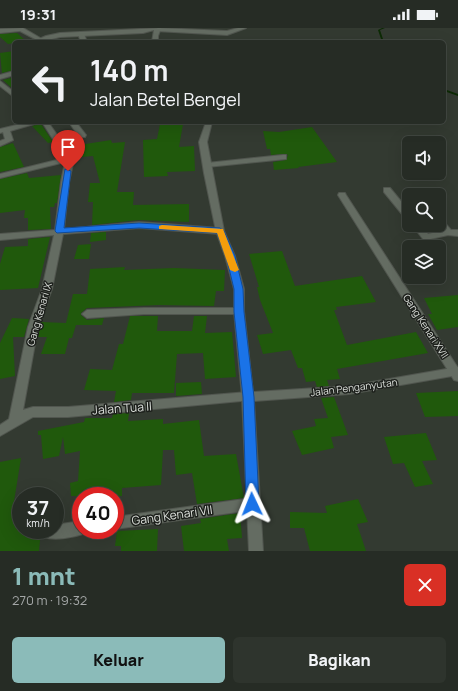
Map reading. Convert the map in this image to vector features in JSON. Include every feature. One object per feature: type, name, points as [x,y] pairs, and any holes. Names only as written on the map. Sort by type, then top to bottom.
[{"type":"street","points":[[0,32],[19,28],[36,40]]},
{"type":"street","points":[[43,40],[81,34],[158,29],[227,33],[243,28]]},
{"type":"street","points":[[155,40],[158,29]]},
{"type":"street","points":[[81,34],[83,40]]},
{"type":"street","points":[[0,77],[12,74]]},
{"type":"street","points":[[0,83],[12,93]]},
{"type":"street","points":[[0,144],[9,140],[3,130],[29,124]]},
{"type":"street","points":[[0,176],[70,159],[45,124]]},
{"type":"street","points":[[74,124],[82,135]]},
{"type":"street","points":[[208,124],[203,142],[207,166],[220,231],[235,271],[239,289],[239,312],[248,397],[252,504],[256,551]]},
{"type":"street","points":[[207,166],[283,157]]},
{"type":"street","name":"Gang Kenari IX","points":[[15,422],[33,327],[47,289],[59,231],[65,182],[70,159]]},
{"type":"street","points":[[387,190],[402,208]]},
{"type":"street","name":"Gang Kenari XVII","points":[[342,195],[457,373]]},
{"type":"street","points":[[0,237],[139,225],[220,231]]},
{"type":"street","points":[[422,232],[426,237],[448,232],[458,233]]},
{"type":"street","points":[[87,314],[144,311],[239,312]]},
{"type":"street","name":"Jalan Penganyutan","points":[[248,397],[349,390],[457,373]]},
{"type":"street","name":"Jalan Tua II","points":[[0,431],[28,413],[33,412],[76,411],[248,397]]},
{"type":"street","name":"Gang Kenari VII","points":[[124,522],[252,504]]},
{"type":"building","points":[[17,33],[25,40],[12,40],[12,43],[8,44],[0,37],[0,34]]},
{"type":"building","points":[[12,51],[12,70],[2,73],[0,53]]},
{"type":"building","points":[[12,78],[12,88],[3,80]]},
{"type":"building","points":[[41,124],[53,142],[48,143],[32,126]]},
{"type":"building","points":[[160,124],[183,124],[179,147],[194,146],[195,171],[167,172],[168,176],[144,177],[143,140],[157,139]]},
{"type":"building","points":[[312,127],[337,162],[274,170],[273,162],[286,160],[288,155],[271,155],[270,149],[267,149],[263,131],[279,132]]},
{"type":"building","points":[[111,140],[112,143],[125,142],[117,192],[134,192],[133,205],[189,204],[189,222],[139,220],[92,225],[93,202],[88,202],[90,183],[100,183],[93,156],[82,157],[79,145]]},
{"type":"building","points":[[13,143],[24,167],[0,172],[0,147]]},
{"type":"building","points":[[27,173],[29,178],[61,175],[57,203],[55,203],[54,207],[50,207],[51,229],[28,230],[28,218],[24,218],[25,210],[0,213],[0,179]]},
{"type":"building","points":[[106,232],[106,240],[90,242],[91,233]]},
{"type":"building","points":[[50,237],[38,288],[0,290],[0,264],[5,247],[28,246],[28,239]]},
{"type":"building","points":[[91,244],[89,259],[74,259],[78,245]]},
{"type":"building","points":[[282,251],[295,286],[362,276],[376,302],[336,307],[337,310],[334,310],[347,345],[416,332],[428,353],[337,369],[340,379],[327,380],[329,386],[317,387],[315,381],[306,382],[302,368],[298,368],[291,350],[263,354],[257,335],[273,333],[260,300],[257,287],[259,287],[249,254]]},
{"type":"building","points":[[125,267],[124,270],[174,268],[225,270],[224,291],[216,291],[214,306],[159,305],[87,308],[81,313],[81,315],[87,320],[104,318],[102,325],[76,325],[72,338],[69,338],[65,354],[41,354],[47,337],[38,337],[41,322],[66,323],[73,294],[87,294],[90,269]]},
{"type":"building","points":[[458,295],[458,327],[437,330],[428,314],[432,314],[424,298]]},
{"type":"building","points":[[130,316],[158,316],[157,331],[192,331],[194,316],[207,316],[205,333],[232,332],[236,377],[205,379],[203,353],[177,354],[174,393],[132,393],[131,400],[114,402],[116,391],[84,390],[90,369],[112,370],[119,344],[123,344]]},
{"type":"building","points":[[12,318],[29,319],[24,337],[13,337],[15,376],[0,379],[0,343]]},
{"type":"building","points":[[201,382],[202,394],[176,396],[176,383]]},
{"type":"building","points":[[458,391],[458,416],[425,417],[416,393]]},
{"type":"building","points":[[334,397],[348,435],[331,437],[334,448],[302,455],[292,431],[316,426],[314,419],[328,418],[321,398]]},
{"type":"building","points":[[129,413],[128,421],[163,419],[163,424],[199,420],[204,456],[236,454],[244,498],[197,504],[192,473],[176,475],[174,450],[163,450],[161,485],[124,488],[72,487],[71,496],[70,483],[78,481],[80,451],[65,454],[63,437],[59,456],[43,459],[41,435],[38,435],[38,431],[84,422],[85,418],[112,418],[113,414]]},
{"type":"building","points":[[426,433],[437,460],[422,461],[433,484],[415,487],[404,463],[393,464],[384,437]]},
{"type":"building","points":[[21,458],[16,487],[12,487],[12,539],[40,539],[39,551],[0,551],[0,462]]},
{"type":"building","points":[[358,499],[368,522],[357,524],[366,551],[310,551],[304,528],[290,528],[290,512],[327,513],[325,506]]},
{"type":"building","points":[[240,513],[242,538],[227,539],[229,551],[184,551],[181,526],[201,523],[200,519]]},
{"type":"building","points":[[158,529],[157,551],[121,551],[121,546],[115,546],[116,539],[124,539],[124,531]]},
{"type":"waterway","points":[[382,40],[379,30],[384,28]]},
{"type":"waterway","points":[[446,91],[458,95]]},
{"type":"slow traffic","points":[[162,227],[220,231],[235,270]]},
{"type":"route","points":[[68,171],[65,182],[59,231],[139,225],[220,231],[235,271],[239,289],[239,312],[248,397],[252,504]]}]
